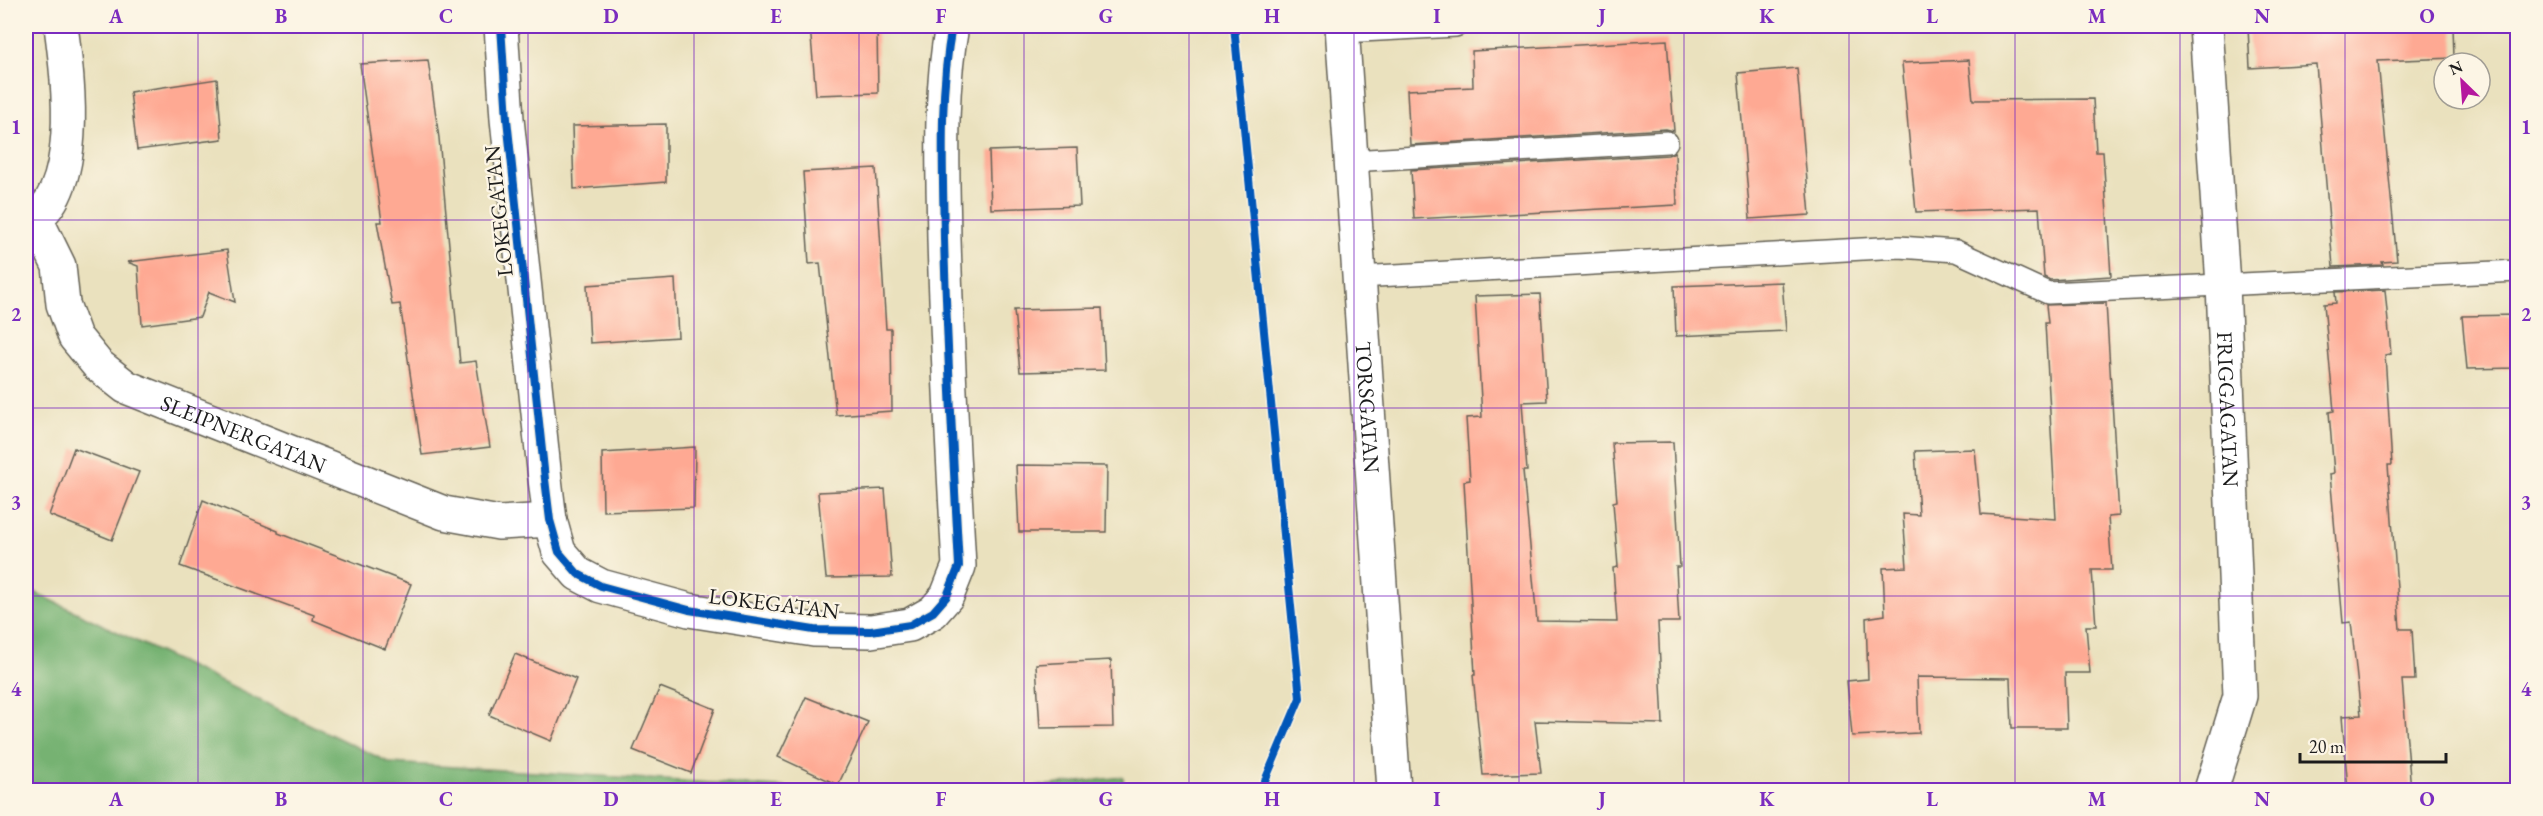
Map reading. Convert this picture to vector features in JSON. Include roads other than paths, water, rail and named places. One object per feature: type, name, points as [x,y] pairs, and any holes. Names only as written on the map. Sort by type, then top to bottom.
[{"type":"street","name":"SLEIPNERGATAN","points":[[61,26],[69,140],[58,189],[31,222],[58,266],[63,304],[75,337],[98,365],[126,387],[444,513],[499,523],[550,520]]},
{"type":"street","name":"LOKEGATAN","points":[[501,26],[507,119],[550,520],[559,552],[578,574],[601,586],[689,610],[814,630],[871,631],[910,625],[933,612],[946,596],[958,566],[947,338],[942,142],[947,52],[951,26]]},
{"type":"street","name":"FRIGGAGATAN","points":[[2206,26],[2223,285],[2240,696],[2211,790]]},
{"type":"street","name":"TORSGATAN","points":[[1342,29],[1394,790]]},
{"type":"lane","points":[[1342,29],[1456,26]]},
{"type":"lane","points":[[1351,161],[1667,142]]},
{"type":"lane","points":[[1359,277],[1899,247],[1956,251],[2048,293],[2517,271]]}]
